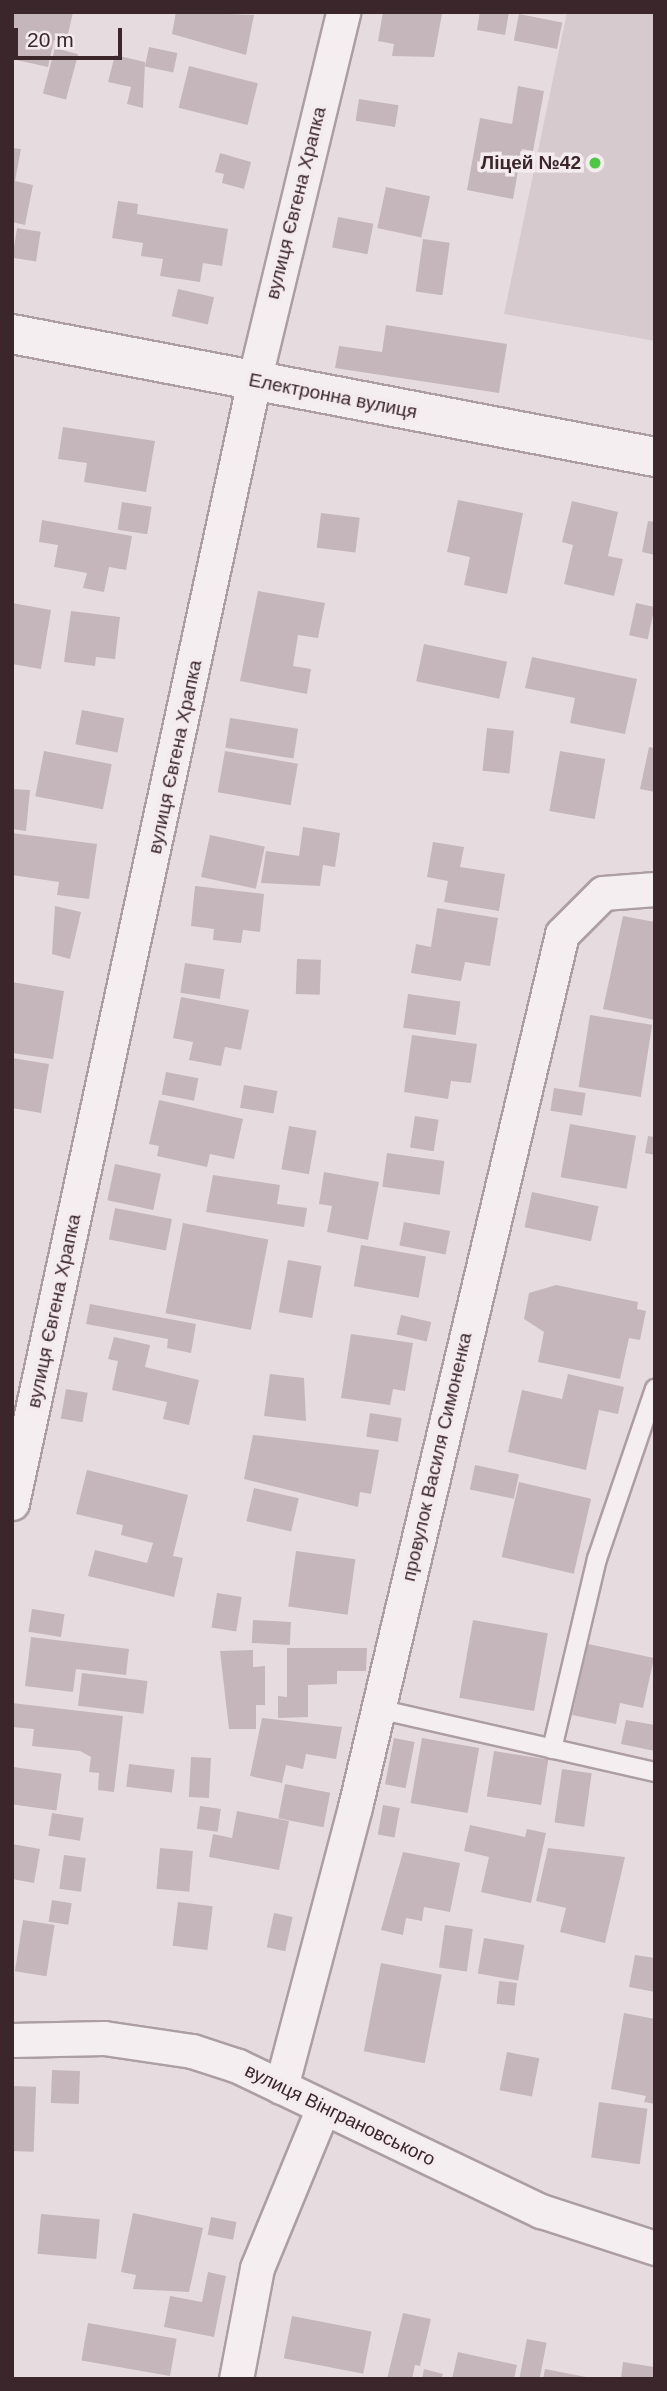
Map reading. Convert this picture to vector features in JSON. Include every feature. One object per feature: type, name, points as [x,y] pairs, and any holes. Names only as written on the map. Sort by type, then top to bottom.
[{"type":"street","name":"вулиця Євгена Храпка","points":[[12,1503],[254,381],[343,12]]},
{"type":"street","name":"Електронна вулиця","points":[[12,334],[655,457]]},
{"type":"street","name":"провулок Василя Симоненка","points":[[281,2087],[378,1709],[562,934],[603,893],[655,889]]},
{"type":"street","name":"вулиця Вінграновського","points":[[12,2039],[143,2041],[204,2054],[281,2087],[541,2211],[655,2248]]},
{"type":"street","points":[[236,2379],[257,2268],[323,2108]]},
{"type":"lane","points":[[552,1749],[597,1559],[655,1389]]},
{"type":"lane","points":[[378,1709],[655,1772]]},
{"type":"shaded area","name":"Ліцей №42","points":[[567,12],[655,12],[655,341],[504,314]]},
{"type":"building","points":[[12,12],[73,12],[66,43],[54,40],[48,67],[12,59]]},
{"type":"building","points":[[176,12],[254,15],[246,55],[172,34]]},
{"type":"building","points":[[383,12],[442,14],[434,57],[392,56],[394,44],[378,41]]},
{"type":"building","points":[[480,12],[509,12],[505,35],[477,30]]},
{"type":"building","points":[[519,14],[562,22],[557,49],[514,41]]},
{"type":"building","points":[[149,47],[177,53],[173,73],[145,67]]},
{"type":"building","points":[[55,48],[78,54],[66,100],[43,93]]},
{"type":"building","points":[[115,55],[145,62],[143,108],[127,104],[131,87],[108,82]]},
{"type":"building","points":[[189,66],[258,83],[247,125],[179,108]]},
{"type":"building","points":[[518,86],[544,91],[533,151],[522,149],[513,199],[467,190],[480,118],[512,124]]},
{"type":"building","points":[[359,99],[399,105],[395,127],[356,121]]},
{"type":"building","points":[[12,148],[21,149],[15,181],[33,185],[25,225],[12,222]]},
{"type":"building","points":[[220,153],[251,162],[244,189],[222,183],[224,174],[215,172]]},
{"type":"building","points":[[386,187],[430,196],[421,237],[377,228]]},
{"type":"building","points":[[118,201],[138,204],[137,214],[228,229],[222,266],[203,263],[200,282],[160,276],[163,259],[141,256],[143,243],[112,238]]},
{"type":"building","points":[[338,217],[373,224],[367,254],[332,247]]},
{"type":"building","points":[[17,228],[41,232],[36,261],[12,258]]},
{"type":"building","points":[[423,239],[450,243],[442,295],[416,291]]},
{"type":"building","points":[[178,289],[214,297],[208,325],[172,316]]},
{"type":"building","points":[[386,325],[507,344],[499,393],[335,368],[339,346],[382,352]]},
{"type":"building","points":[[63,427],[155,441],[146,492],[84,482],[87,463],[58,459]]},
{"type":"building","points":[[458,500],[523,513],[507,594],[464,585],[470,557],[447,552]]},
{"type":"building","points":[[572,501],[618,512],[608,556],[623,559],[614,596],[564,584],[573,545],[562,542]]},
{"type":"building","points":[[122,502],[152,507],[147,534],[118,530]]},
{"type":"building","points":[[321,513],[360,518],[355,552],[317,548]]},
{"type":"building","points":[[42,520],[132,536],[126,570],[109,567],[104,592],[83,588],[87,573],[54,567],[58,545],[39,542]]},
{"type":"building","points":[[648,521],[655,522],[655,555],[642,552]]},
{"type":"building","points":[[258,591],[325,603],[318,638],[298,635],[293,666],[311,669],[307,694],[240,681]]},
{"type":"building","points":[[12,603],[51,610],[41,669],[12,664]]},
{"type":"building","points":[[636,603],[655,607],[648,639],[629,635]]},
{"type":"building","points":[[71,611],[120,617],[115,659],[96,657],[95,666],[64,662]]},
{"type":"building","points":[[424,644],[507,662],[499,699],[416,681]]},
{"type":"building","points":[[532,657],[637,679],[625,734],[570,723],[575,698],[525,688]]},
{"type":"building","points":[[82,710],[124,718],[118,753],[75,744]]},
{"type":"building","points":[[230,718],[298,729],[293,758],[225,748]]},
{"type":"building","points":[[487,728],[514,731],[509,774],[483,771]]},
{"type":"building","points":[[649,747],[655,748],[655,792],[640,789]]},
{"type":"building","points":[[44,751],[112,764],[103,809],[35,796]]},
{"type":"building","points":[[225,751],[298,764],[291,805],[218,792]]},
{"type":"building","points":[[560,751],[605,759],[595,819],[549,811]]},
{"type":"building","points":[[12,789],[30,790],[26,831],[12,829]]},
{"type":"building","points":[[303,827],[340,833],[335,867],[323,865],[320,886],[261,883],[266,851],[299,856]]},
{"type":"building","points":[[12,833],[97,844],[89,899],[57,895],[59,882],[12,875]]},
{"type":"building","points":[[210,835],[265,847],[256,889],[201,877]]},
{"type":"building","points":[[433,842],[464,847],[460,867],[505,874],[499,911],[444,902],[448,881],[427,877]]},
{"type":"building","points":[[195,886],[264,894],[260,932],[243,930],[241,943],[213,940],[214,929],[191,926]]},
{"type":"building","points":[[55,906],[81,912],[70,959],[52,954]]},
{"type":"building","points":[[437,908],[498,918],[490,966],[465,962],[461,981],[411,973],[416,944],[431,947]]},
{"type":"building","points":[[623,916],[655,922],[655,1020],[603,1009]]},
{"type":"building","points":[[297,959],[321,960],[320,995],[296,994]]},
{"type":"building","points":[[185,963],[225,969],[220,999],[180,993]]},
{"type":"building","points":[[12,982],[64,991],[53,1059],[12,1053]]},
{"type":"building","points":[[408,994],[460,1001],[456,1035],[403,1028]]},
{"type":"building","points":[[181,997],[249,1010],[241,1050],[225,1047],[221,1066],[189,1060],[193,1042],[173,1038]]},
{"type":"building","points":[[590,1015],[652,1025],[641,1097],[579,1087]]},
{"type":"building","points":[[412,1035],[477,1044],[471,1083],[451,1081],[448,1099],[404,1092]]},
{"type":"building","points":[[12,1058],[49,1064],[41,1113],[12,1108]]},
{"type":"building","points":[[166,1072],[198,1078],[194,1101],[162,1095]]},
{"type":"building","points":[[244,1085],[277,1091],[273,1114],[240,1108]]},
{"type":"building","points":[[554,1088],[586,1093],[582,1116],[550,1111]]},
{"type":"building","points":[[159,1100],[243,1119],[234,1159],[210,1154],[207,1167],[157,1156],[159,1146],[149,1144]]},
{"type":"building","points":[[415,1116],[439,1120],[434,1151],[410,1148]]},
{"type":"building","points":[[570,1124],[636,1136],[627,1189],[561,1177]]},
{"type":"building","points":[[289,1126],[317,1131],[309,1174],[281,1169]]},
{"type":"building","points":[[648,1136],[655,1137],[655,1155],[645,1153]]},
{"type":"building","points":[[387,1153],[444,1161],[440,1195],[382,1187]]},
{"type":"building","points":[[115,1164],[161,1174],[153,1210],[107,1200]]},
{"type":"building","points":[[324,1172],[379,1182],[368,1240],[327,1232],[332,1206],[319,1204]]},
{"type":"building","points":[[213,1175],[280,1185],[277,1204],[307,1208],[304,1227],[206,1212]]},
{"type":"building","points":[[532,1192],[599,1206],[591,1241],[525,1227]]},
{"type":"building","points":[[115,1208],[172,1219],[166,1250],[109,1239]]},
{"type":"building","points":[[404,1222],[450,1231],[446,1255],[399,1246]]},
{"type":"building","points":[[183,1223],[268,1240],[251,1330],[165,1313]]},
{"type":"building","points":[[361,1245],[426,1256],[419,1298],[354,1286]]},
{"type":"building","points":[[288,1260],[321,1266],[312,1318],[279,1312]]},
{"type":"building","points":[[556,1285],[638,1302],[637,1309],[646,1311],[640,1340],[629,1338],[620,1379],[538,1362],[544,1332],[524,1319],[529,1293]]},
{"type":"building","points":[[90,1304],[196,1324],[191,1353],[167,1348],[168,1339],[86,1324]]},
{"type":"building","points":[[401,1315],[431,1322],[427,1341],[397,1334]]},
{"type":"building","points":[[351,1334],[413,1343],[405,1391],[393,1389],[390,1405],[341,1398]]},
{"type":"building","points":[[114,1337],[150,1345],[145,1367],[199,1380],[189,1425],[163,1419],[167,1402],[112,1390],[118,1361],[108,1359]]},
{"type":"building","points":[[270,1374],[304,1378],[306,1421],[264,1416]]},
{"type":"building","points":[[568,1374],[624,1387],[618,1414],[599,1410],[586,1470],[508,1452],[522,1390],[562,1399]]},
{"type":"building","points":[[66,1389],[88,1393],[82,1422],[61,1419]]},
{"type":"building","points":[[370,1413],[402,1418],[398,1442],[366,1437]]},
{"type":"building","points":[[253,1435],[379,1450],[371,1494],[360,1492],[358,1507],[244,1479]]},
{"type":"building","points":[[475,1465],[519,1474],[514,1499],[470,1489]]},
{"type":"building","points":[[87,1470],[188,1495],[173,1556],[183,1558],[174,1597],[88,1576],[95,1550],[147,1563],[153,1543],[121,1535],[123,1525],[76,1514]]},
{"type":"building","points":[[519,1482],[591,1499],[574,1574],[502,1557]]},
{"type":"building","points":[[254,1488],[299,1498],[291,1531],[246,1521]]},
{"type":"building","points":[[296,1551],[355,1559],[348,1615],[288,1606]]},
{"type":"building","points":[[217,1593],[242,1597],[236,1631],[212,1628]]},
{"type":"building","points":[[32,1609],[65,1614],[61,1637],[28,1632]]},
{"type":"building","points":[[253,1620],[291,1622],[290,1645],[252,1643]]},
{"type":"building","points":[[473,1620],[548,1633],[534,1711],[459,1698]]},
{"type":"building","points":[[31,1637],[129,1649],[126,1675],[76,1669],[73,1692],[25,1686]]},
{"type":"building","points":[[588,1644],[654,1658],[643,1708],[620,1703],[616,1724],[572,1715]]},
{"type":"building","points":[[287,1648],[367,1648],[366,1671],[337,1671],[337,1684],[308,1685],[308,1717],[278,1718],[278,1696],[287,1697]]},
{"type":"building","points":[[253,1650],[253,1667],[265,1666],[265,1705],[256,1705],[256,1729],[229,1729],[220,1651]]},
{"type":"building","points":[[82,1673],[148,1681],[143,1714],[78,1706]]},
{"type":"building","points":[[12,1703],[123,1716],[114,1792],[98,1790],[99,1773],[89,1772],[91,1757],[80,1751],[32,1746],[34,1729],[12,1727]]},
{"type":"building","points":[[262,1718],[342,1727],[336,1759],[306,1754],[303,1769],[286,1765],[282,1783],[250,1776]]},
{"type":"building","points":[[626,1720],[655,1725],[655,1751],[621,1744]]},
{"type":"building","points":[[394,1738],[415,1742],[406,1788],[385,1784]]},
{"type":"building","points":[[422,1738],[479,1748],[468,1813],[411,1803]]},
{"type":"building","points":[[494,1751],[548,1760],[541,1805],[487,1796]]},
{"type":"building","points":[[191,1757],[211,1758],[209,1798],[189,1797]]},
{"type":"building","points":[[129,1764],[175,1770],[172,1792],[126,1787]]},
{"type":"building","points":[[13,1767],[62,1774],[56,1810],[12,1804]]},
{"type":"building","points":[[562,1769],[592,1773],[584,1827],[554,1822]]},
{"type":"building","points":[[285,1784],[330,1793],[323,1827],[278,1818]]},
{"type":"building","points":[[383,1805],[400,1808],[395,1837],[378,1835]]},
{"type":"building","points":[[200,1806],[221,1809],[218,1832],[197,1829]]},
{"type":"building","points":[[237,1811],[289,1821],[279,1870],[209,1857],[213,1834],[232,1838]]},
{"type":"building","points":[[52,1813],[84,1818],[80,1841],[48,1836]]},
{"type":"building","points":[[470,1825],[525,1837],[527,1829],[546,1833],[531,1903],[481,1892],[489,1857],[464,1851]]},
{"type":"building","points":[[12,1844],[40,1849],[34,1883],[12,1879]]},
{"type":"building","points":[[160,1848],[193,1851],[189,1892],[156,1889]]},
{"type":"building","points":[[548,1848],[625,1857],[605,1943],[560,1932],[566,1908],[536,1901]]},
{"type":"building","points":[[403,1852],[460,1863],[450,1912],[424,1907],[422,1921],[406,1918],[403,1935],[381,1930]]},
{"type":"building","points":[[64,1855],[86,1858],[81,1892],[59,1889]]},
{"type":"building","points":[[52,1900],[72,1903],[68,1925],[49,1922]]},
{"type":"building","points":[[178,1902],[213,1906],[207,1950],[173,1946]]},
{"type":"building","points":[[274,1913],[293,1917],[285,1951],[267,1947]]},
{"type":"building","points":[[23,1920],[55,1925],[46,1976],[15,1971]]},
{"type":"building","points":[[445,1925],[473,1929],[467,1971],[439,1968]]},
{"type":"building","points":[[484,1938],[524,1945],[518,1981],[478,1973]]},
{"type":"building","points":[[635,1955],[655,1958],[655,1992],[629,1987]]},
{"type":"building","points":[[381,1963],[442,1975],[425,2063],[364,2051]]},
{"type":"building","points":[[499,1981],[517,1983],[514,2006],[497,2004]]},
{"type":"building","points":[[624,2013],[655,2019],[655,2104],[644,2102],[646,2096],[611,2089]]},
{"type":"building","points":[[507,2052],[539,2058],[532,2097],[500,2090]]},
{"type":"building","points":[[52,2070],[80,2071],[79,2104],[51,2103]]},
{"type":"building","points":[[12,2086],[36,2087],[34,2152],[12,2151]]},
{"type":"building","points":[[599,2102],[648,2109],[640,2164],[591,2157]]},
{"type":"building","points":[[133,2213],[203,2228],[189,2292],[133,2289],[136,2275],[121,2272]]},
{"type":"building","points":[[41,2214],[100,2219],[96,2259],[38,2254]]},
{"type":"building","points":[[211,2217],[237,2222],[233,2240],[208,2235]]},
{"type":"building","points":[[208,2272],[226,2276],[214,2337],[164,2327],[170,2296],[202,2302]]},
{"type":"building","points":[[403,2313],[431,2319],[420,2366],[415,2365],[412,2379],[387,2379]]},
{"type":"building","points":[[292,2316],[372,2331],[363,2374],[284,2358]]},
{"type":"building","points":[[88,2323],[177,2339],[170,2376],[81,2360]]},
{"type":"building","points":[[527,2339],[547,2343],[540,2379],[519,2379]]},
{"type":"building","points":[[458,2352],[517,2365],[514,2379],[452,2379]]},
{"type":"building","points":[[623,2362],[654,2367],[653,2379],[621,2379]]},
{"type":"building","points":[[424,2369],[443,2374],[441,2379],[422,2379]]},
{"type":"building","points":[[545,2369],[586,2377],[586,2379],[543,2379]]},
{"type":"place","name":"Ліцей №42","points":[[595,163]]}]
